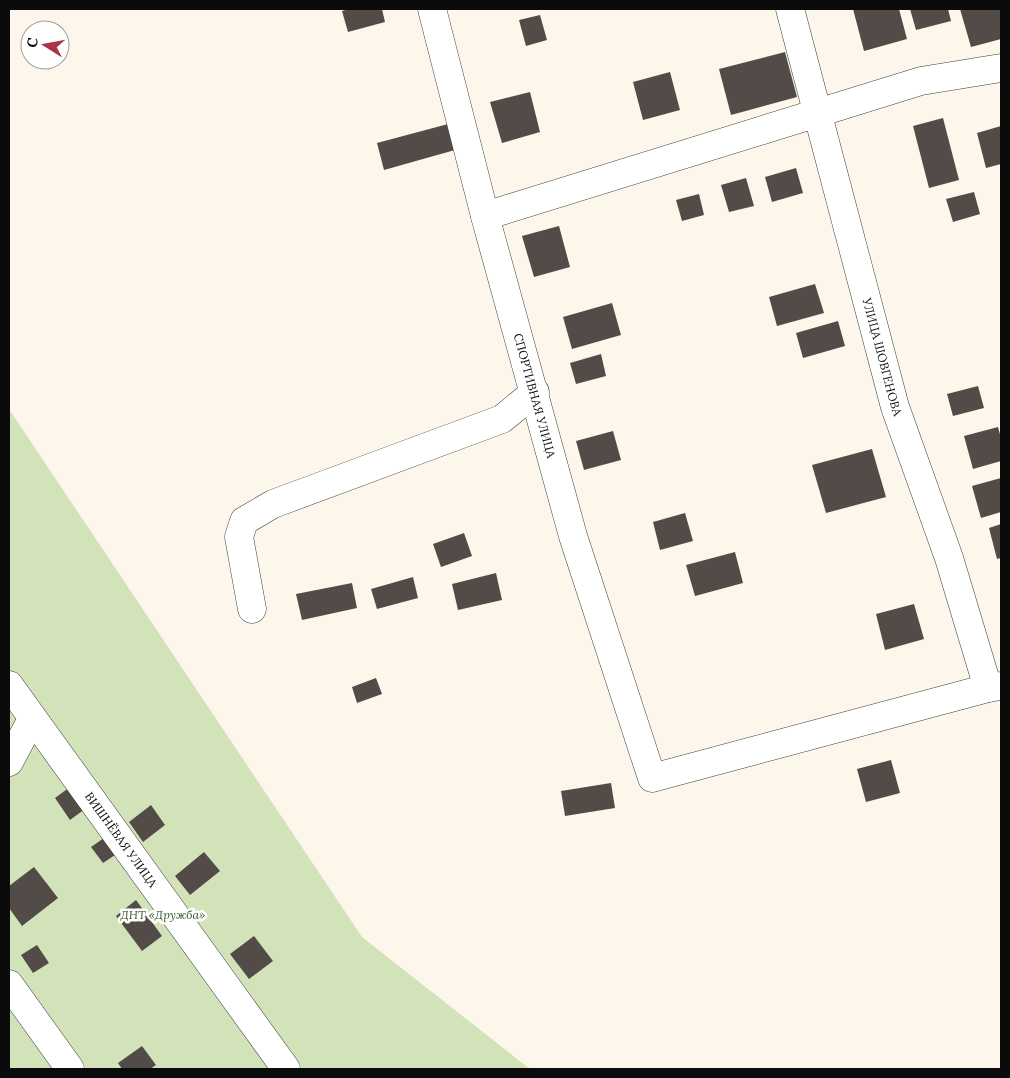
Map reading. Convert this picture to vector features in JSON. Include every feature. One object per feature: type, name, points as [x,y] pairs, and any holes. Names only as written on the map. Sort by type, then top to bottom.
[{"type":"street","name":"СПОРТИВНАЯ УЛИЦА","points":[[432,9],[485,216],[535,392],[573,536],[652,778],[995,687]]},
{"type":"street","name":"УЛИЦА ШОВГЕНОВА","points":[[790,9],[895,407],[995,687]]},
{"type":"street","points":[[485,216],[921,81],[1001,68]]},
{"type":"street","points":[[252,608],[240,537],[244,521],[273,504],[502,419],[535,392]]},
{"type":"street","name":"ВИШНЁВАЯ УЛИЦА","points":[[9,685],[32,720],[286,1069]]},
{"type":"street","points":[[9,762],[32,720]]},
{"type":"street","points":[[9,984],[70,1069]]},
{"type":"green space","name":"ДНТ «Дружба»","points":[[9,409],[362,937],[530,1069],[9,1069]]},
{"type":"building","points":[[349,9],[382,9],[385,22],[348,32],[342,11]]},
{"type":"building","points":[[853,9],[899,9],[907,39],[864,51]]},
{"type":"building","points":[[910,9],[948,9],[951,21],[916,30]]},
{"type":"building","points":[[960,9],[1001,9],[1001,39],[971,47]]},
{"type":"building","points":[[540,15],[547,40],[526,46],[519,20]]},
{"type":"building","points":[[785,52],[797,97],[731,115],[719,69]]},
{"type":"building","points":[[670,72],[680,110],[643,120],[633,82]]},
{"type":"building","points":[[530,92],[540,132],[502,143],[490,102]]},
{"type":"building","points":[[943,118],[959,180],[929,188],[913,126]]},
{"type":"building","points":[[448,124],[455,150],[384,170],[377,143]]},
{"type":"building","points":[[1001,126],[1001,164],[986,168],[977,133]]},
{"type":"building","points":[[796,168],[803,193],[772,202],[765,177]]},
{"type":"building","points":[[746,178],[754,206],[729,212],[721,185]]},
{"type":"building","points":[[974,192],[980,214],[953,222],[946,199]]},
{"type":"building","points":[[699,194],[704,215],[682,221],[676,200]]},
{"type":"building","points":[[559,226],[570,267],[534,277],[522,236]]},
{"type":"building","points":[[815,284],[824,313],[777,326],[769,297]]},
{"type":"building","points":[[612,303],[621,335],[572,349],[563,317]]},
{"type":"building","points":[[838,321],[845,346],[803,358],[796,333]]},
{"type":"building","points":[[601,354],[606,376],[576,384],[570,363]]},
{"type":"building","points":[[978,386],[984,408],[953,416],[947,394]]},
{"type":"building","points":[[998,427],[1001,438],[1001,461],[973,469],[964,436]]},
{"type":"building","points":[[613,431],[621,460],[584,470],[576,441]]},
{"type":"building","points":[[872,449],[886,497],[826,513],[812,465]]},
{"type":"building","points":[[1001,478],[1001,512],[981,518],[972,486]]},
{"type":"building","points":[[685,513],[693,541],[660,550],[653,522]]},
{"type":"building","points":[[1001,524],[1001,558],[997,559],[989,528]]},
{"type":"building","points":[[464,533],[472,556],[441,567],[433,544]]},
{"type":"building","points":[[735,552],[743,583],[695,596],[686,565]]},
{"type":"building","points":[[496,573],[502,600],[458,610],[452,584]]},
{"type":"building","points":[[413,577],[418,598],[377,609],[371,589]]},
{"type":"building","points":[[352,583],[357,608],[302,620],[296,594]]},
{"type":"building","points":[[914,604],[924,639],[885,650],[876,614]]},
{"type":"building","points":[[376,678],[382,694],[357,703],[352,687]]},
{"type":"building","points":[[891,760],[900,793],[866,802],[857,769]]},
{"type":"building","points":[[611,783],[615,808],[565,816],[561,791]]},
{"type":"building","points":[[70,787],[85,809],[70,820],[55,798]]},
{"type":"building","points":[[151,805],[165,825],[143,842],[129,822]]},
{"type":"building","points":[[104,838],[115,855],[103,863],[91,847]]},
{"type":"building","points":[[204,852],[220,871],[190,895],[175,876]]},
{"type":"building","points":[[34,867],[58,898],[22,926],[9,908],[9,886]]},
{"type":"building","points":[[136,900],[162,936],[142,951],[116,916]]},
{"type":"building","points":[[254,936],[273,961],[249,979],[230,954]]},
{"type":"building","points":[[37,945],[49,963],[33,973],[21,955]]},
{"type":"building","points":[[142,1046],[156,1065],[150,1069],[122,1069],[118,1063]]}]
